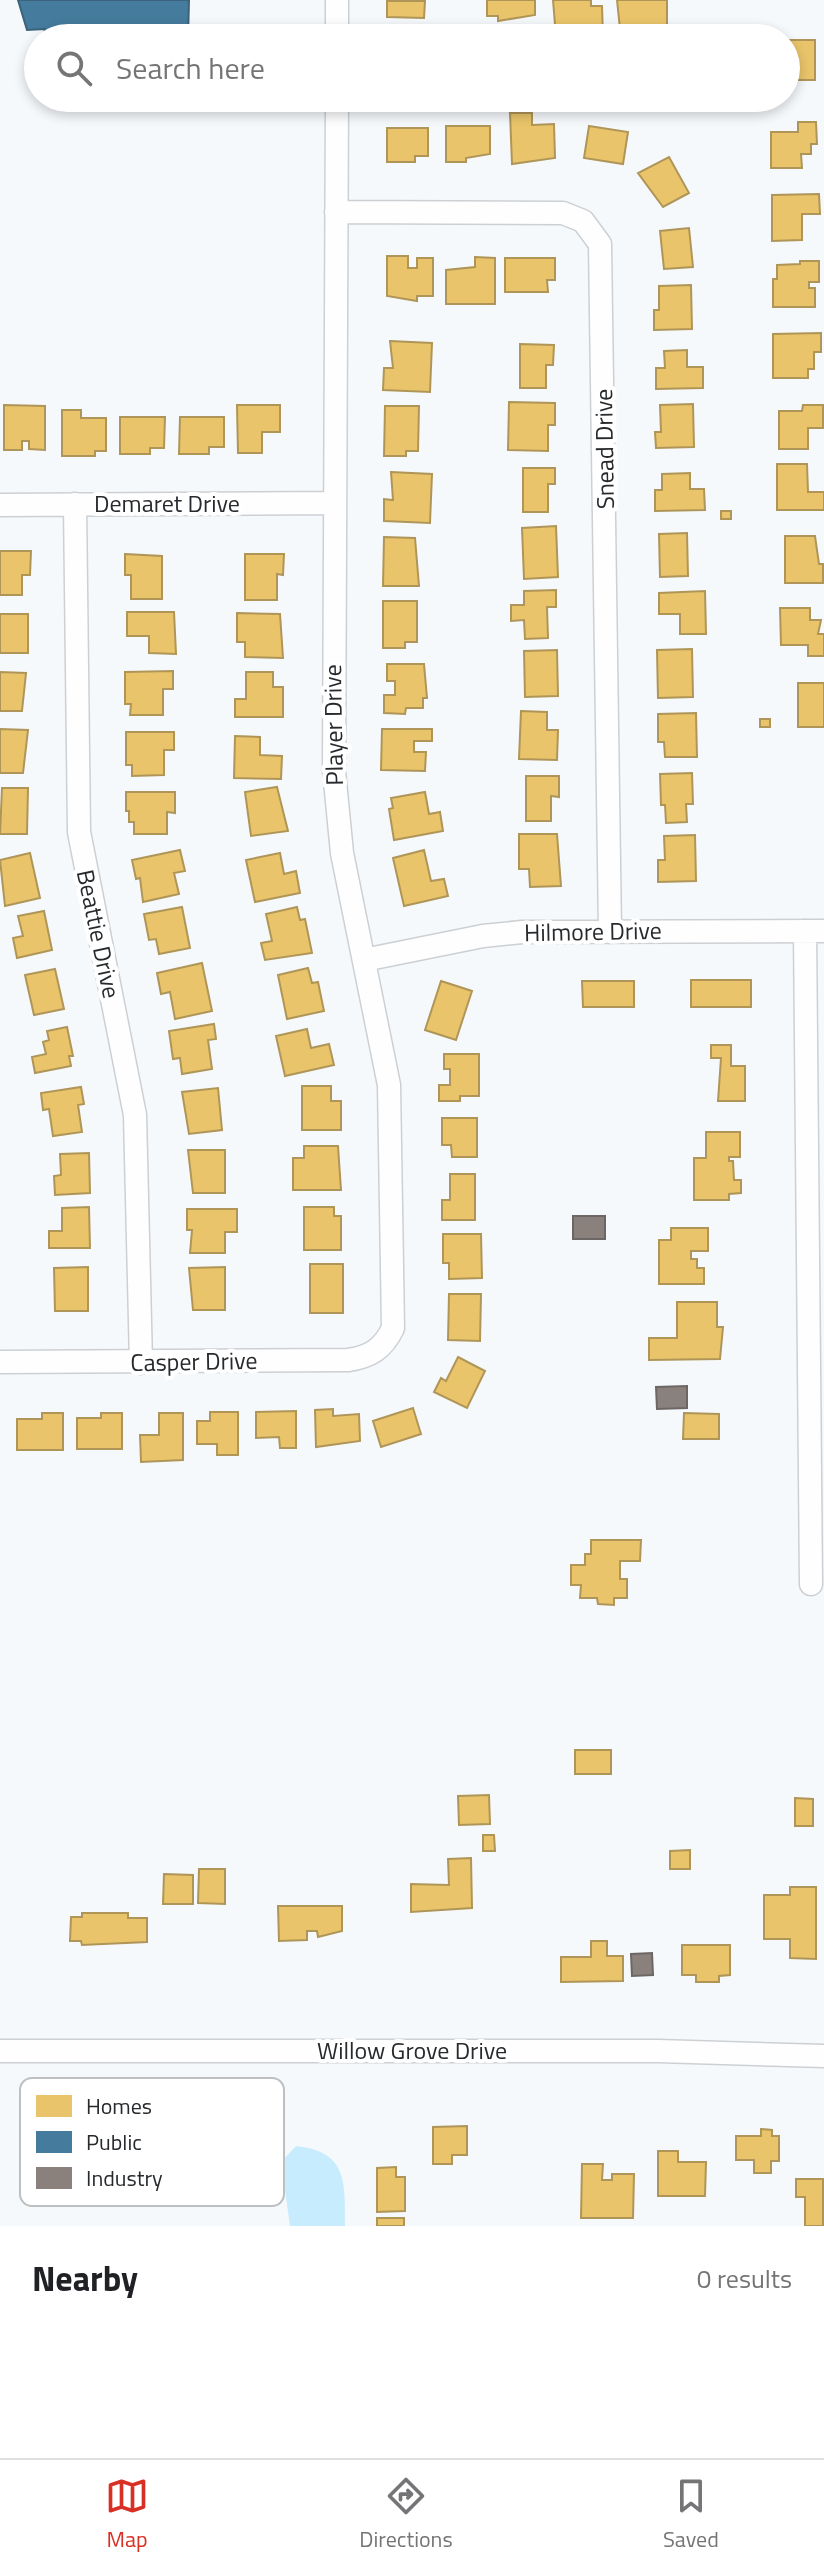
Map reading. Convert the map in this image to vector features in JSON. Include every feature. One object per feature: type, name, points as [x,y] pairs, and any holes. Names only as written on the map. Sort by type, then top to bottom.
[{"type":"street","points":[[337,0],[337,24]]},
{"type":"street","name":"Player Drive","points":[[337,112],[333,729],[336,809],[385,1062],[391,1112],[394,1319],[384,1344]]},
{"type":"street","name":"Snead Drive","points":[[336,212],[563,213],[583,221],[600,244],[610,932]]},
{"type":"street","name":"Demaret Drive","points":[[0,505],[334,503]]},
{"type":"street","name":"Beattie Drive","points":[[75,504],[79,832],[135,1115],[141,1363]]},
{"type":"street","points":[[811,1584],[815,931]]},
{"type":"street","name":"Hilmore Drive","points":[[364,960],[493,935],[815,931]]},
{"type":"street","name":"Casper Drive","points":[[0,1362],[348,1360],[371,1355],[384,1344]]},
{"type":"street","name":"Willow Grove Drive","points":[[0,2051],[643,2050],[824,2056]]},
{"type":"water","points":[[296,2146],[313,2149],[334,2162],[343,2183],[345,2226],[290,2226],[284,2159]]},
{"type":"building: Homes","points":[[487,0],[535,0],[535,15],[498,21],[498,16],[487,16]]},
{"type":"building: Homes","points":[[553,0],[591,0],[591,6],[602,6],[603,24],[555,24]]},
{"type":"building: Homes","points":[[617,0],[667,0],[667,24],[619,24]]},
{"type":"building: Homes","points":[[387,1],[425,1],[424,18],[387,17]]},
{"type":"building: Homes","points":[[800,40],[815,40],[815,80],[800,80]]},
{"type":"building: Homes","points":[[510,113],[532,113],[532,125],[554,124],[555,158],[512,164]]},
{"type":"building: Homes","points":[[798,122],[816,122],[817,144],[811,144],[811,154],[801,154],[802,168],[771,168],[771,132],[798,132]]},
{"type":"building: Homes","points":[[446,126],[490,126],[490,154],[466,158],[466,162],[446,162]]},
{"type":"building: Homes","points":[[589,126],[628,132],[623,164],[584,158]]},
{"type":"building: Homes","points":[[387,128],[428,128],[428,156],[415,156],[415,162],[387,162]]},
{"type":"building: Homes","points":[[669,157],[689,193],[663,207],[638,173]]},
{"type":"building: Homes","points":[[819,194],[820,214],[802,214],[802,240],[772,241],[772,195]]},
{"type":"building: Homes","points":[[689,228],[693,267],[664,269],[660,231]]},
{"type":"building: Homes","points":[[387,256],[408,256],[408,268],[417,268],[417,258],[433,258],[433,296],[417,296],[417,301],[387,296]]},
{"type":"building: Homes","points":[[475,257],[495,258],[495,304],[446,304],[446,270],[475,267]]},
{"type":"building: Homes","points":[[505,258],[555,258],[555,280],[547,280],[548,292],[505,292]]},
{"type":"building: Homes","points":[[800,261],[819,261],[819,282],[809,282],[809,288],[815,288],[815,307],[773,307],[773,279],[777,279],[777,265],[800,264]]},
{"type":"building: Homes","points":[[691,285],[692,329],[654,330],[654,310],[659,310],[659,286]]},
{"type":"building: Homes","points":[[821,333],[821,352],[814,352],[814,369],[808,369],[808,378],[773,378],[773,334]]},
{"type":"building: Homes","points":[[390,341],[432,343],[430,392],[383,390],[384,368],[393,368]]},
{"type":"building: Homes","points":[[520,344],[554,345],[553,365],[546,365],[546,388],[520,388]]},
{"type":"building: Homes","points":[[687,350],[687,367],[703,367],[703,388],[656,389],[656,368],[665,368],[664,351]]},
{"type":"building: Homes","points":[[509,402],[555,403],[555,425],[548,425],[548,451],[508,450]]},
{"type":"building: Homes","points":[[693,404],[694,447],[656,448],[655,432],[661,432],[660,405]]},
{"type":"building: Homes","points":[[4,405],[45,406],[45,450],[29,449],[29,441],[22,441],[22,450],[4,450]]},
{"type":"building: Homes","points":[[237,405],[280,405],[280,432],[262,432],[262,453],[238,453]]},
{"type":"building: Homes","points":[[803,405],[823,405],[823,428],[808,428],[808,449],[779,449],[779,411],[802,411]]},
{"type":"building: Homes","points":[[385,406],[419,406],[418,451],[406,451],[406,456],[384,456]]},
{"type":"building: Homes","points":[[62,410],[81,410],[81,418],[106,418],[106,451],[95,451],[95,456],[62,456]]},
{"type":"building: Homes","points":[[120,417],[165,417],[164,448],[150,448],[150,454],[120,454]]},
{"type":"building: Homes","points":[[180,417],[224,417],[224,447],[209,447],[209,454],[179,454]]},
{"type":"building: Homes","points":[[777,464],[807,464],[808,492],[824,492],[824,510],[777,510]]},
{"type":"building: Homes","points":[[523,468],[555,468],[555,484],[548,484],[548,512],[523,512]]},
{"type":"building: Homes","points":[[391,472],[432,474],[430,523],[384,521],[384,499],[393,500]]},
{"type":"building: Homes","points":[[690,473],[690,489],[704,489],[705,510],[655,511],[655,490],[662,490],[662,474]]},
{"type":"building: Homes","points":[[721,511],[731,511],[731,519],[721,519]]},
{"type":"building: Homes","points":[[556,526],[558,577],[524,579],[522,528]]},
{"type":"building: Homes","points":[[687,533],[688,576],[660,577],[659,534]]},
{"type":"building: Homes","points":[[785,536],[815,536],[819,564],[823,564],[823,583],[785,583]]},
{"type":"building: Homes","points":[[384,537],[415,538],[419,586],[383,586]]},
{"type":"building: Homes","points":[[0,551],[31,551],[30,575],[22,575],[22,595],[0,595]]},
{"type":"building: Homes","points":[[125,554],[162,556],[162,599],[131,599],[131,575],[125,575]]},
{"type":"building: Homes","points":[[245,554],[284,554],[283,575],[277,574],[277,600],[245,600]]},
{"type":"building: Homes","points":[[556,590],[556,607],[547,607],[548,638],[525,639],[524,620],[511,621],[511,605],[524,605],[524,591]]},
{"type":"building: Homes","points":[[705,591],[706,634],[680,634],[680,614],[659,614],[659,593]]},
{"type":"building: Homes","points":[[383,601],[417,601],[417,642],[405,642],[405,648],[383,648]]},
{"type":"building: Homes","points":[[780,608],[810,608],[810,620],[821,620],[818,634],[824,634],[824,656],[808,656],[808,645],[781,645]]},
{"type":"building: Homes","points":[[127,612],[174,612],[176,654],[149,653],[149,636],[127,636]]},
{"type":"building: Homes","points":[[237,613],[280,614],[283,658],[245,657],[245,642],[237,642]]},
{"type":"building: Homes","points":[[0,614],[28,614],[28,653],[0,653]]},
{"type":"building: Homes","points":[[692,649],[693,697],[658,698],[657,650]]},
{"type":"building: Homes","points":[[557,650],[558,696],[525,697],[524,651]]},
{"type":"building: Homes","points":[[387,664],[424,664],[427,698],[423,698],[423,708],[406,708],[405,714],[384,713],[384,695],[395,695],[395,681],[387,681]]},
{"type":"building: Homes","points":[[173,671],[173,689],[163,689],[163,715],[130,715],[131,704],[125,704],[125,672]]},
{"type":"building: Homes","points":[[0,672],[26,673],[22,711],[0,711]]},
{"type":"building: Homes","points":[[246,672],[273,672],[273,687],[283,687],[283,717],[235,717],[235,699],[246,699]]},
{"type":"building: Homes","points":[[798,683],[824,683],[824,727],[798,727]]},
{"type":"building: Homes","points":[[521,711],[547,712],[547,730],[558,730],[557,760],[519,759]]},
{"type":"building: Homes","points":[[696,713],[697,757],[665,757],[664,742],[658,742],[658,714]]},
{"type":"building: Homes","points":[[760,719],[770,719],[770,727],[760,727]]},
{"type":"building: Homes","points":[[0,729],[28,730],[23,773],[0,773]]},
{"type":"building: Homes","points":[[382,729],[432,729],[432,741],[414,741],[414,752],[426,752],[425,771],[381,770]]},
{"type":"building: Homes","points":[[126,732],[174,732],[174,750],[164,750],[164,775],[132,776],[132,765],[126,765]]},
{"type":"building: Homes","points":[[235,736],[260,737],[260,755],[282,756],[281,779],[234,778]]},
{"type":"building: Homes","points":[[692,773],[693,804],[686,804],[687,822],[666,823],[665,805],[661,805],[660,774]]},
{"type":"building: Homes","points":[[526,776],[559,776],[559,797],[551,796],[551,821],[526,821]]},
{"type":"building: Homes","points":[[277,787],[288,831],[251,836],[245,792]]},
{"type":"building: Homes","points":[[2,788],[28,788],[27,834],[0,834]]},
{"type":"building: Homes","points":[[126,792],[175,792],[175,813],[167,812],[167,834],[134,834],[134,822],[129,822],[129,811],[126,811]]},
{"type":"building: Homes","points":[[425,792],[429,814],[440,812],[443,831],[394,840],[389,809],[393,808],[391,798]]},
{"type":"building: Homes","points":[[519,834],[557,834],[561,886],[530,887],[529,869],[519,869]]},
{"type":"building: Homes","points":[[695,835],[696,881],[658,882],[658,860],[665,860],[664,836]]},
{"type":"building: Homes","points":[[180,850],[185,871],[174,873],[179,894],[143,902],[140,878],[136,879],[132,860]]},
{"type":"building: Homes","points":[[424,850],[431,881],[444,879],[448,896],[404,906],[393,858]]},
{"type":"building: Homes","points":[[30,853],[40,898],[5,906],[0,860]]},
{"type":"building: Homes","points":[[280,853],[284,874],[296,871],[300,893],[255,902],[246,860]]},
{"type":"building: Homes","points":[[182,907],[190,948],[159,954],[156,939],[149,940],[144,914]]},
{"type":"building: Homes","points":[[297,907],[300,920],[305,919],[312,953],[265,960],[261,943],[272,941],[266,914]]},
{"type":"building: Homes","points":[[44,911],[52,950],[17,958],[13,938],[23,936],[18,916]]},
{"type":"building: Homes","points":[[202,963],[212,1011],[175,1019],[170,992],[161,994],[157,973]]},
{"type":"building: Homes","points":[[308,968],[312,983],[318,982],[324,1011],[287,1019],[278,975]]},
{"type":"building: Homes","points":[[55,969],[64,1009],[34,1015],[25,975]]},
{"type":"building: Homes","points":[[691,980],[751,980],[751,1007],[691,1007]]},
{"type":"building: Homes","points":[[441,981],[472,991],[456,1040],[425,1030]]},
{"type":"building: Homes","points":[[582,981],[634,981],[634,1007],[583,1007]]},
{"type":"building: Homes","points":[[214,1024],[216,1039],[208,1040],[212,1069],[182,1074],[180,1058],[173,1059],[169,1031]]},
{"type":"building: Homes","points":[[67,1027],[73,1056],[69,1056],[71,1066],[35,1073],[32,1057],[46,1054],[43,1042],[49,1040],[47,1031]]},
{"type":"building: Homes","points":[[307,1029],[311,1048],[329,1044],[334,1065],[285,1076],[276,1036]]},
{"type":"building: Homes","points":[[711,1045],[731,1045],[731,1066],[745,1066],[745,1101],[718,1101],[721,1058],[711,1058]]},
{"type":"building: Homes","points":[[444,1054],[479,1054],[479,1096],[460,1096],[460,1101],[439,1101],[439,1085],[450,1085],[450,1069],[444,1069]]},
{"type":"building: Homes","points":[[302,1086],[331,1086],[331,1101],[341,1101],[341,1130],[302,1130]]},
{"type":"building: Homes","points":[[81,1087],[84,1104],[78,1105],[82,1132],[53,1136],[49,1109],[43,1110],[41,1093]]},
{"type":"building: Homes","points":[[218,1088],[222,1130],[189,1134],[182,1092]]},
{"type":"building: Homes","points":[[442,1118],[477,1118],[477,1157],[452,1157],[451,1145],[442,1145]]},
{"type":"building: Homes","points":[[706,1132],[740,1132],[740,1157],[729,1157],[729,1161],[733,1161],[734,1180],[741,1180],[741,1193],[729,1194],[729,1200],[694,1200],[694,1158],[706,1158]]},
{"type":"building: Homes","points":[[304,1146],[338,1146],[341,1190],[293,1190],[293,1158],[304,1158]]},
{"type":"building: Homes","points":[[188,1150],[225,1150],[225,1193],[193,1193]]},
{"type":"building: Homes","points":[[89,1153],[90,1193],[55,1195],[54,1176],[61,1175],[60,1154]]},
{"type":"building: Homes","points":[[450,1174],[475,1174],[475,1220],[442,1220],[442,1200],[450,1200]]},
{"type":"building: Homes","points":[[89,1207],[90,1248],[49,1248],[49,1231],[62,1231],[62,1208]]},
{"type":"building: Homes","points":[[304,1207],[334,1207],[334,1216],[341,1216],[341,1250],[304,1250]]},
{"type":"building: Homes","points":[[187,1209],[237,1209],[237,1232],[225,1232],[225,1253],[190,1253],[192,1230],[187,1230]]},
{"type":"building: Homes","points":[[671,1228],[708,1228],[708,1251],[691,1251],[691,1259],[697,1259],[697,1268],[704,1268],[704,1284],[659,1284],[659,1240],[671,1240]]},
{"type":"building: Homes","points":[[443,1234],[481,1234],[482,1278],[449,1279],[449,1263],[443,1263]]},
{"type":"building: Homes","points":[[310,1264],[343,1264],[343,1313],[310,1313]]},
{"type":"building: Homes","points":[[88,1267],[88,1311],[55,1311],[54,1268]]},
{"type":"building: Homes","points":[[225,1267],[225,1310],[193,1310],[189,1268]]},
{"type":"building: Homes","points":[[449,1294],[481,1294],[480,1341],[448,1340]]},
{"type":"building: Homes","points":[[677,1302],[717,1302],[717,1327],[723,1327],[720,1359],[649,1360],[649,1338],[677,1338]]},
{"type":"building: Homes","points":[[458,1357],[485,1371],[467,1408],[434,1392],[441,1378],[446,1381]]},
{"type":"building: Homes","points":[[413,1408],[421,1434],[381,1447],[373,1421]]},
{"type":"building: Homes","points":[[333,1409],[333,1416],[359,1414],[360,1441],[316,1447],[315,1410]]},
{"type":"building: Homes","points":[[296,1411],[296,1448],[280,1448],[279,1437],[256,1438],[256,1412]]},
{"type":"building: Homes","points":[[210,1412],[238,1412],[238,1455],[217,1455],[217,1444],[197,1444],[197,1421],[210,1421]]},
{"type":"building: Homes","points":[[42,1413],[63,1413],[63,1450],[17,1450],[17,1419],[42,1419]]},
{"type":"building: Homes","points":[[101,1413],[122,1413],[122,1449],[77,1449],[77,1418],[101,1418]]},
{"type":"building: Homes","points":[[159,1413],[183,1413],[183,1460],[141,1462],[140,1435],[159,1435]]},
{"type":"building: Homes","points":[[684,1413],[719,1414],[719,1439],[683,1439]]},
{"type":"building: Homes","points":[[591,1540],[641,1540],[640,1561],[620,1561],[620,1579],[627,1579],[627,1598],[614,1598],[614,1605],[598,1604],[597,1598],[580,1598],[581,1585],[571,1585],[571,1565],[585,1565],[585,1554],[591,1554]]},
{"type":"building: Homes","points":[[575,1750],[611,1750],[611,1774],[575,1774]]},
{"type":"building: Homes","points":[[489,1795],[490,1824],[459,1825],[458,1796]]},
{"type":"building: Homes","points":[[795,1798],[813,1799],[813,1826],[795,1826]]},
{"type":"building: Homes","points":[[483,1835],[494,1835],[495,1851],[483,1851]]},
{"type":"building: Homes","points":[[690,1850],[690,1869],[670,1869],[670,1851]]},
{"type":"building: Homes","points":[[471,1858],[472,1908],[411,1912],[411,1884],[449,1885],[448,1859]]},
{"type":"building: Homes","points":[[199,1869],[225,1869],[225,1904],[198,1903]]},
{"type":"building: Homes","points":[[164,1874],[193,1875],[193,1904],[163,1904]]},
{"type":"building: Homes","points":[[790,1887],[816,1887],[816,1959],[790,1958],[790,1939],[764,1939],[764,1895],[790,1895]]},
{"type":"building: Homes","points":[[278,1906],[342,1906],[342,1931],[318,1937],[317,1931],[307,1931],[307,1940],[279,1941]]},
{"type":"building: Homes","points":[[82,1913],[128,1913],[128,1918],[147,1918],[147,1942],[82,1945],[81,1941],[70,1941],[71,1917],[82,1917]]},
{"type":"building: Homes","points":[[591,1941],[607,1941],[607,1956],[623,1956],[623,1981],[561,1982],[561,1957],[591,1957]]},
{"type":"building: Homes","points":[[682,1945],[730,1945],[730,1975],[719,1976],[719,1982],[696,1982],[696,1975],[682,1975]]},
{"type":"building: Homes","points":[[467,2126],[467,2155],[452,2155],[452,2164],[433,2164],[433,2127]]},
{"type":"building: Homes","points":[[761,2129],[772,2130],[772,2136],[779,2136],[779,2161],[771,2161],[771,2173],[754,2173],[754,2160],[736,2160],[736,2136],[761,2136]]},
{"type":"building: Homes","points":[[658,2151],[678,2151],[678,2162],[706,2162],[705,2196],[658,2196]]},
{"type":"building: Homes","points":[[582,2164],[603,2164],[602,2180],[612,2180],[612,2174],[634,2174],[633,2218],[581,2218]]},
{"type":"building: Homes","points":[[396,2167],[396,2177],[405,2177],[405,2211],[377,2212],[377,2168]]},
{"type":"building: Homes","points":[[796,2179],[823,2179],[823,2226],[805,2226],[805,2197],[796,2197]]},
{"type":"building: Homes","points":[[377,2218],[404,2218],[404,2226],[377,2226]]},
{"type":"building: Public","points":[[18,0],[189,0],[188,24],[25,24]]},
{"type":"building: Industry","points":[[573,1216],[605,1216],[605,1239],[573,1239]]},
{"type":"building: Industry","points":[[687,1386],[687,1408],[657,1409],[656,1387]]},
{"type":"building: Industry","points":[[652,1953],[653,1975],[632,1976],[631,1954]]}]
